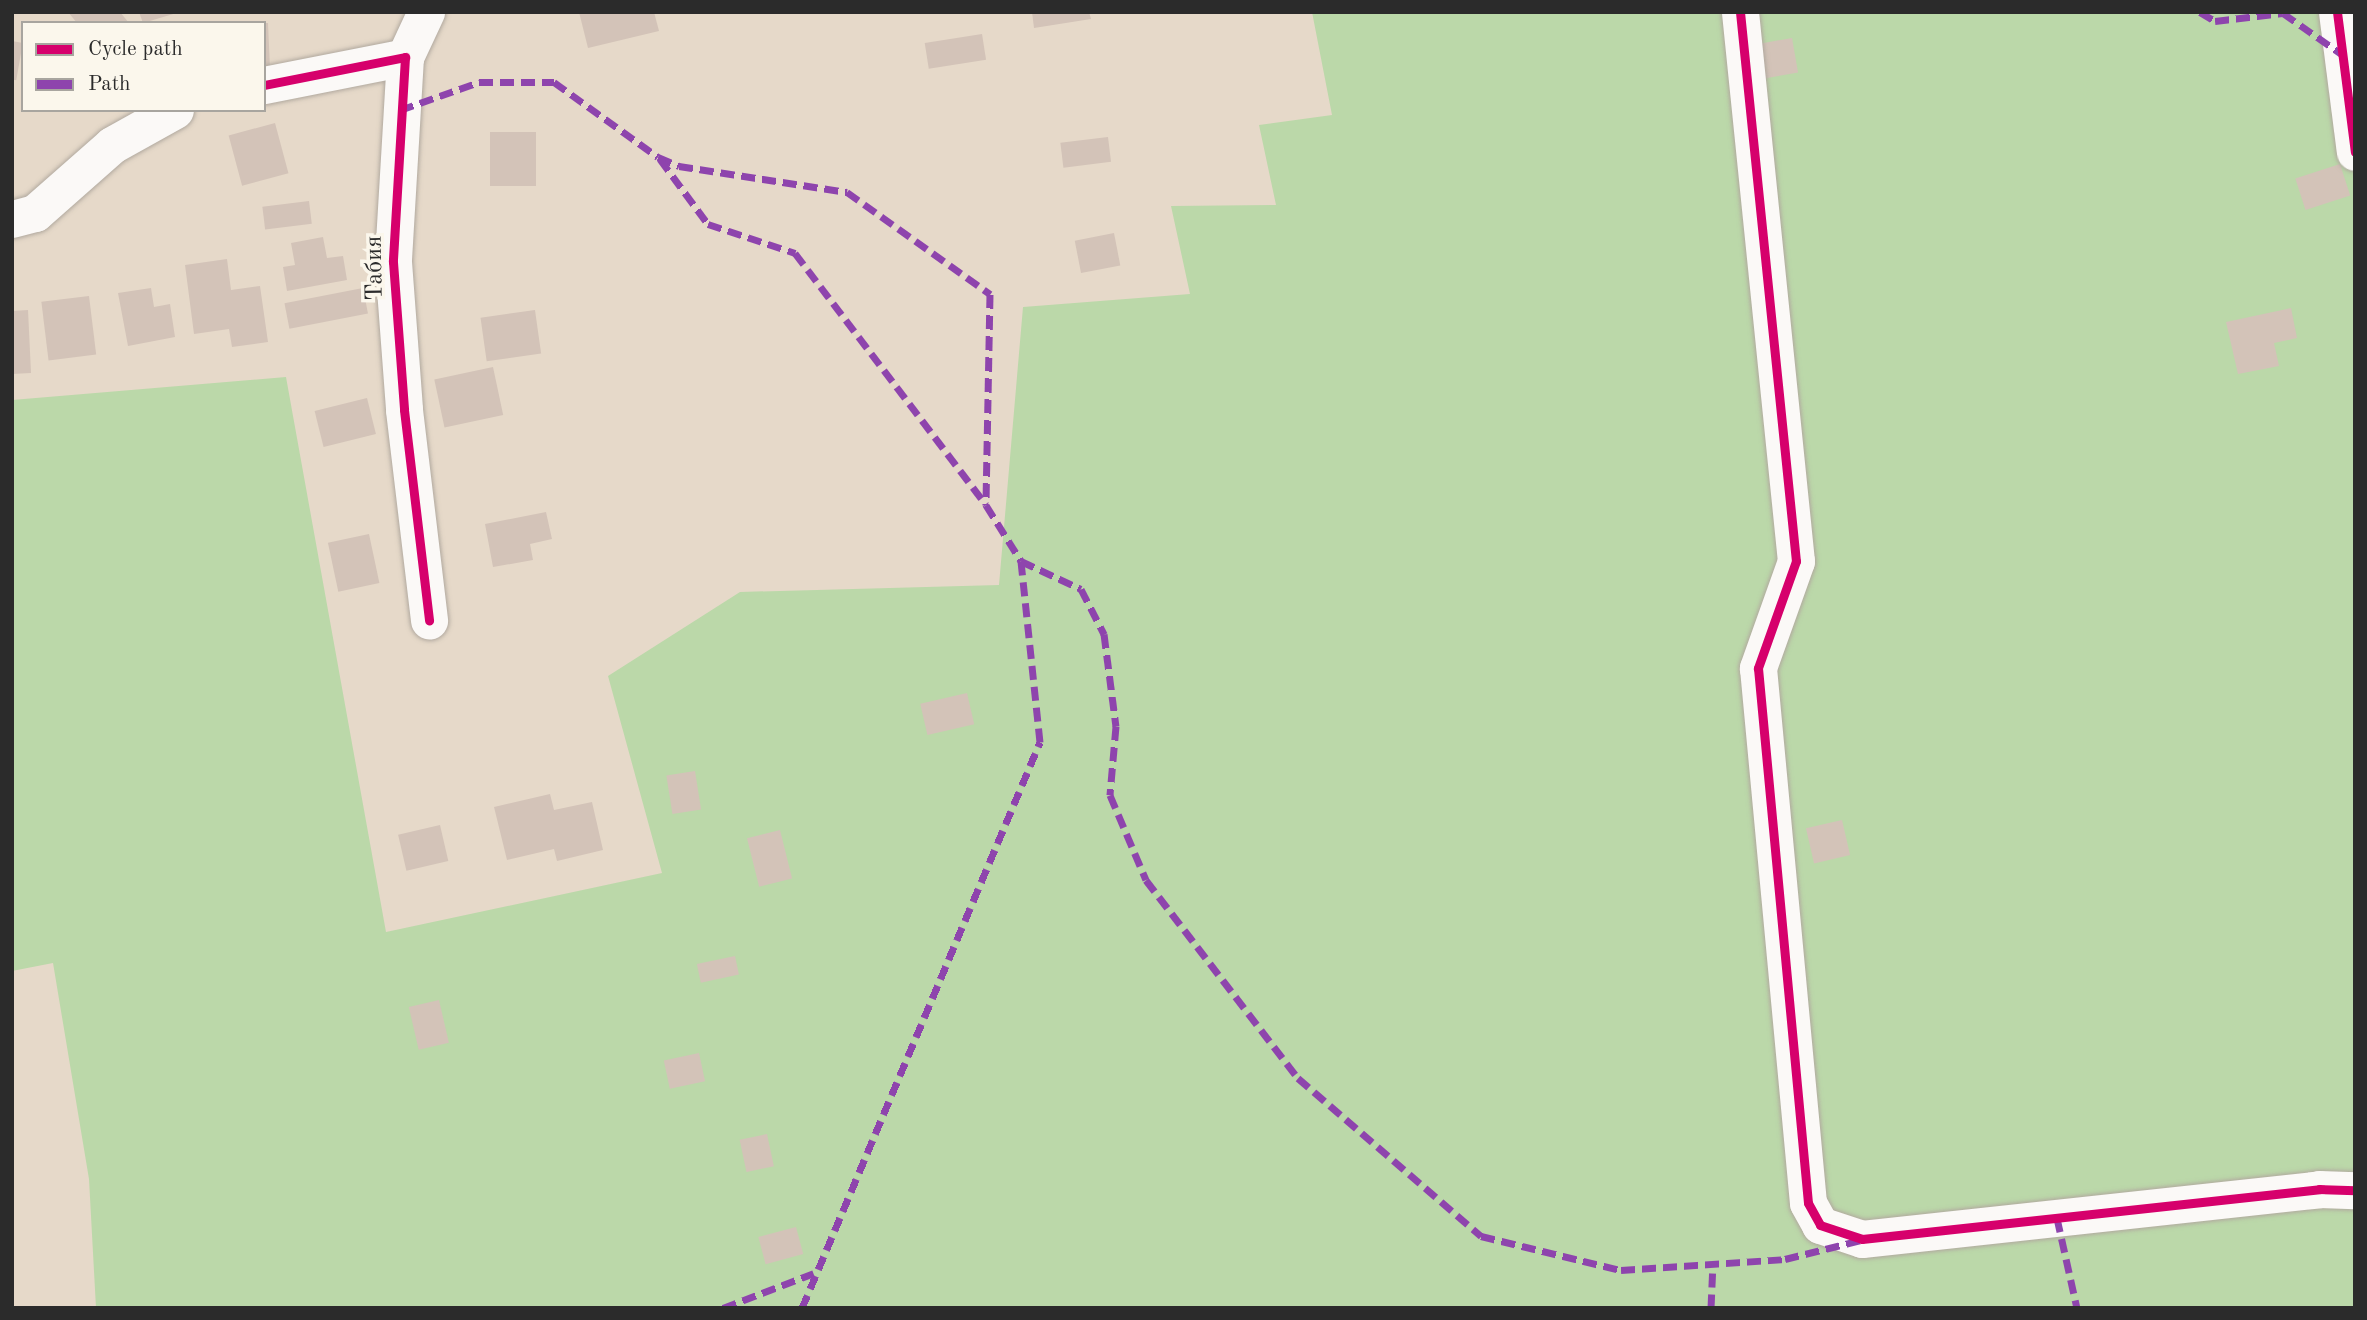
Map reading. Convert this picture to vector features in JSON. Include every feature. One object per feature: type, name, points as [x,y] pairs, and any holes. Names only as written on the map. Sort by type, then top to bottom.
[{"type":"street","points":[[266,85],[405,57],[426,12]]},
{"type":"street","points":[[1740,12],[1796,561],[1758,668],[1808,1203],[1820,1225],[1862,1240],[2319,1189],[2355,1190]]},
{"type":"street","points":[[2337,12],[2355,152]]},
{"type":"street","name":"Табия","points":[[405,57],[393,262],[404,410],[429,621]]},
{"type":"street","points":[[12,219],[35,213],[112,145],[171,112]]},
{"type":"green space","points":[[1312,12],[2355,12],[2355,1308],[96,1308],[89,1179],[53,963],[12,971],[12,400],[286,377],[386,932],[662,873],[608,676],[740,592],[999,585],[1023,307],[1190,294],[1171,206],[1276,205],[1259,125],[1332,115]]},
{"type":"building","points":[[68,12],[120,12],[127,21],[75,21]]},
{"type":"building","points":[[139,12],[180,12],[150,21],[142,21]]},
{"type":"building","points":[[579,12],[654,12],[659,31],[588,48]]},
{"type":"building","points":[[1032,12],[1089,12],[1091,19],[1034,28]]},
{"type":"building","points":[[266,23],[268,23],[270,69],[266,70]]},
{"type":"building","points":[[982,34],[986,60],[929,69],[925,43]]},
{"type":"building","points":[[1792,38],[1798,72],[1759,79],[1753,45]]},
{"type":"building","points":[[12,41],[21,43],[16,80],[12,80]]},
{"type":"building","points":[[275,123],[288,173],[242,186],[229,135]]},
{"type":"building","points":[[490,132],[536,132],[536,186],[490,186]]},
{"type":"building","points":[[1108,137],[1111,162],[1063,168],[1060,143]]},
{"type":"building","points":[[2340,164],[2350,195],[2305,210],[2295,179]]},
{"type":"building","points":[[309,201],[312,224],[265,230],[262,207]]},
{"type":"building","points":[[1114,233],[1120,265],[1081,273],[1075,241]]},
{"type":"building","points":[[323,237],[327,258],[343,256],[347,280],[287,291],[283,267],[295,265],[291,243]]},
{"type":"building","points":[[227,259],[231,290],[260,286],[268,342],[232,347],[229,329],[194,334],[185,265]]},
{"type":"building","points":[[151,288],[154,307],[170,304],[175,337],[128,346],[118,293]]},
{"type":"building","points":[[363,288],[368,314],[289,329],[284,303]]},
{"type":"building","points":[[89,296],[96,355],[49,360],[41,302]]},
{"type":"building","points":[[2291,308],[2297,338],[2274,343],[2279,366],[2238,374],[2226,322]]},
{"type":"building","points":[[28,310],[31,373],[12,374],[12,311]]},
{"type":"building","points":[[535,310],[541,354],[487,361],[481,318]]},
{"type":"building","points":[[493,367],[503,415],[444,427],[434,379]]},
{"type":"building","points":[[367,398],[376,434],[324,447],[315,411]]},
{"type":"building","points":[[546,512],[552,539],[530,544],[533,560],[493,567],[485,524]]},
{"type":"building","points":[[369,534],[379,583],[338,592],[328,543]]},
{"type":"building","points":[[967,693],[974,724],[927,735],[920,704]]},
{"type":"building","points":[[695,771],[701,810],[672,814],[666,776]]},
{"type":"building","points":[[550,794],[554,810],[592,802],[603,850],[557,861],[554,849],[507,860],[494,807]]},
{"type":"building","points":[[1842,820],[1850,855],[1814,863],[1806,828]]},
{"type":"building","points":[[440,825],[448,861],[406,871],[398,835]]},
{"type":"building","points":[[780,830],[792,879],[759,887],[747,838]]},
{"type":"building","points":[[735,956],[739,975],[701,983],[697,964]]},
{"type":"building","points":[[439,1000],[449,1043],[419,1050],[409,1007]]},
{"type":"building","points":[[699,1053],[705,1081],[670,1089],[664,1060]]},
{"type":"building","points":[[767,1134],[774,1166],[746,1172],[740,1140]]},
{"type":"building","points":[[796,1227],[803,1254],[766,1264],[758,1237]]},
{"type":"marked path","points":[[2200,12],[2215,21],[2283,13],[2343,55]]},
{"type":"marked path","points":[[400,110],[479,82],[554,82],[658,157],[679,166],[847,192],[990,294],[986,505],[1021,561],[1081,589],[1104,634],[1116,726],[1110,795],[1146,880],[1298,1078],[1481,1236],[1621,1270],[1785,1259],[1861,1240]]},
{"type":"marked path","points":[[660,159],[708,224],[795,253],[986,505]]},
{"type":"marked path","points":[[802,1308],[1040,742],[1021,561]]},
{"type":"marked path","points":[[2057,1218],[2077,1308]]},
{"type":"marked path","points":[[1711,1308],[1713,1263]]},
{"type":"marked path","points":[[723,1308],[814,1273]]},
{"type":"cycle path","points":[[1740,12],[1796,561],[1758,668],[1808,1203],[1820,1225],[1862,1239],[2319,1189],[2355,1190]]},
{"type":"cycle path","points":[[2337,12],[2355,152]]},
{"type":"cycle path","points":[[266,85],[405,57],[393,262],[404,410],[429,621]]}]
